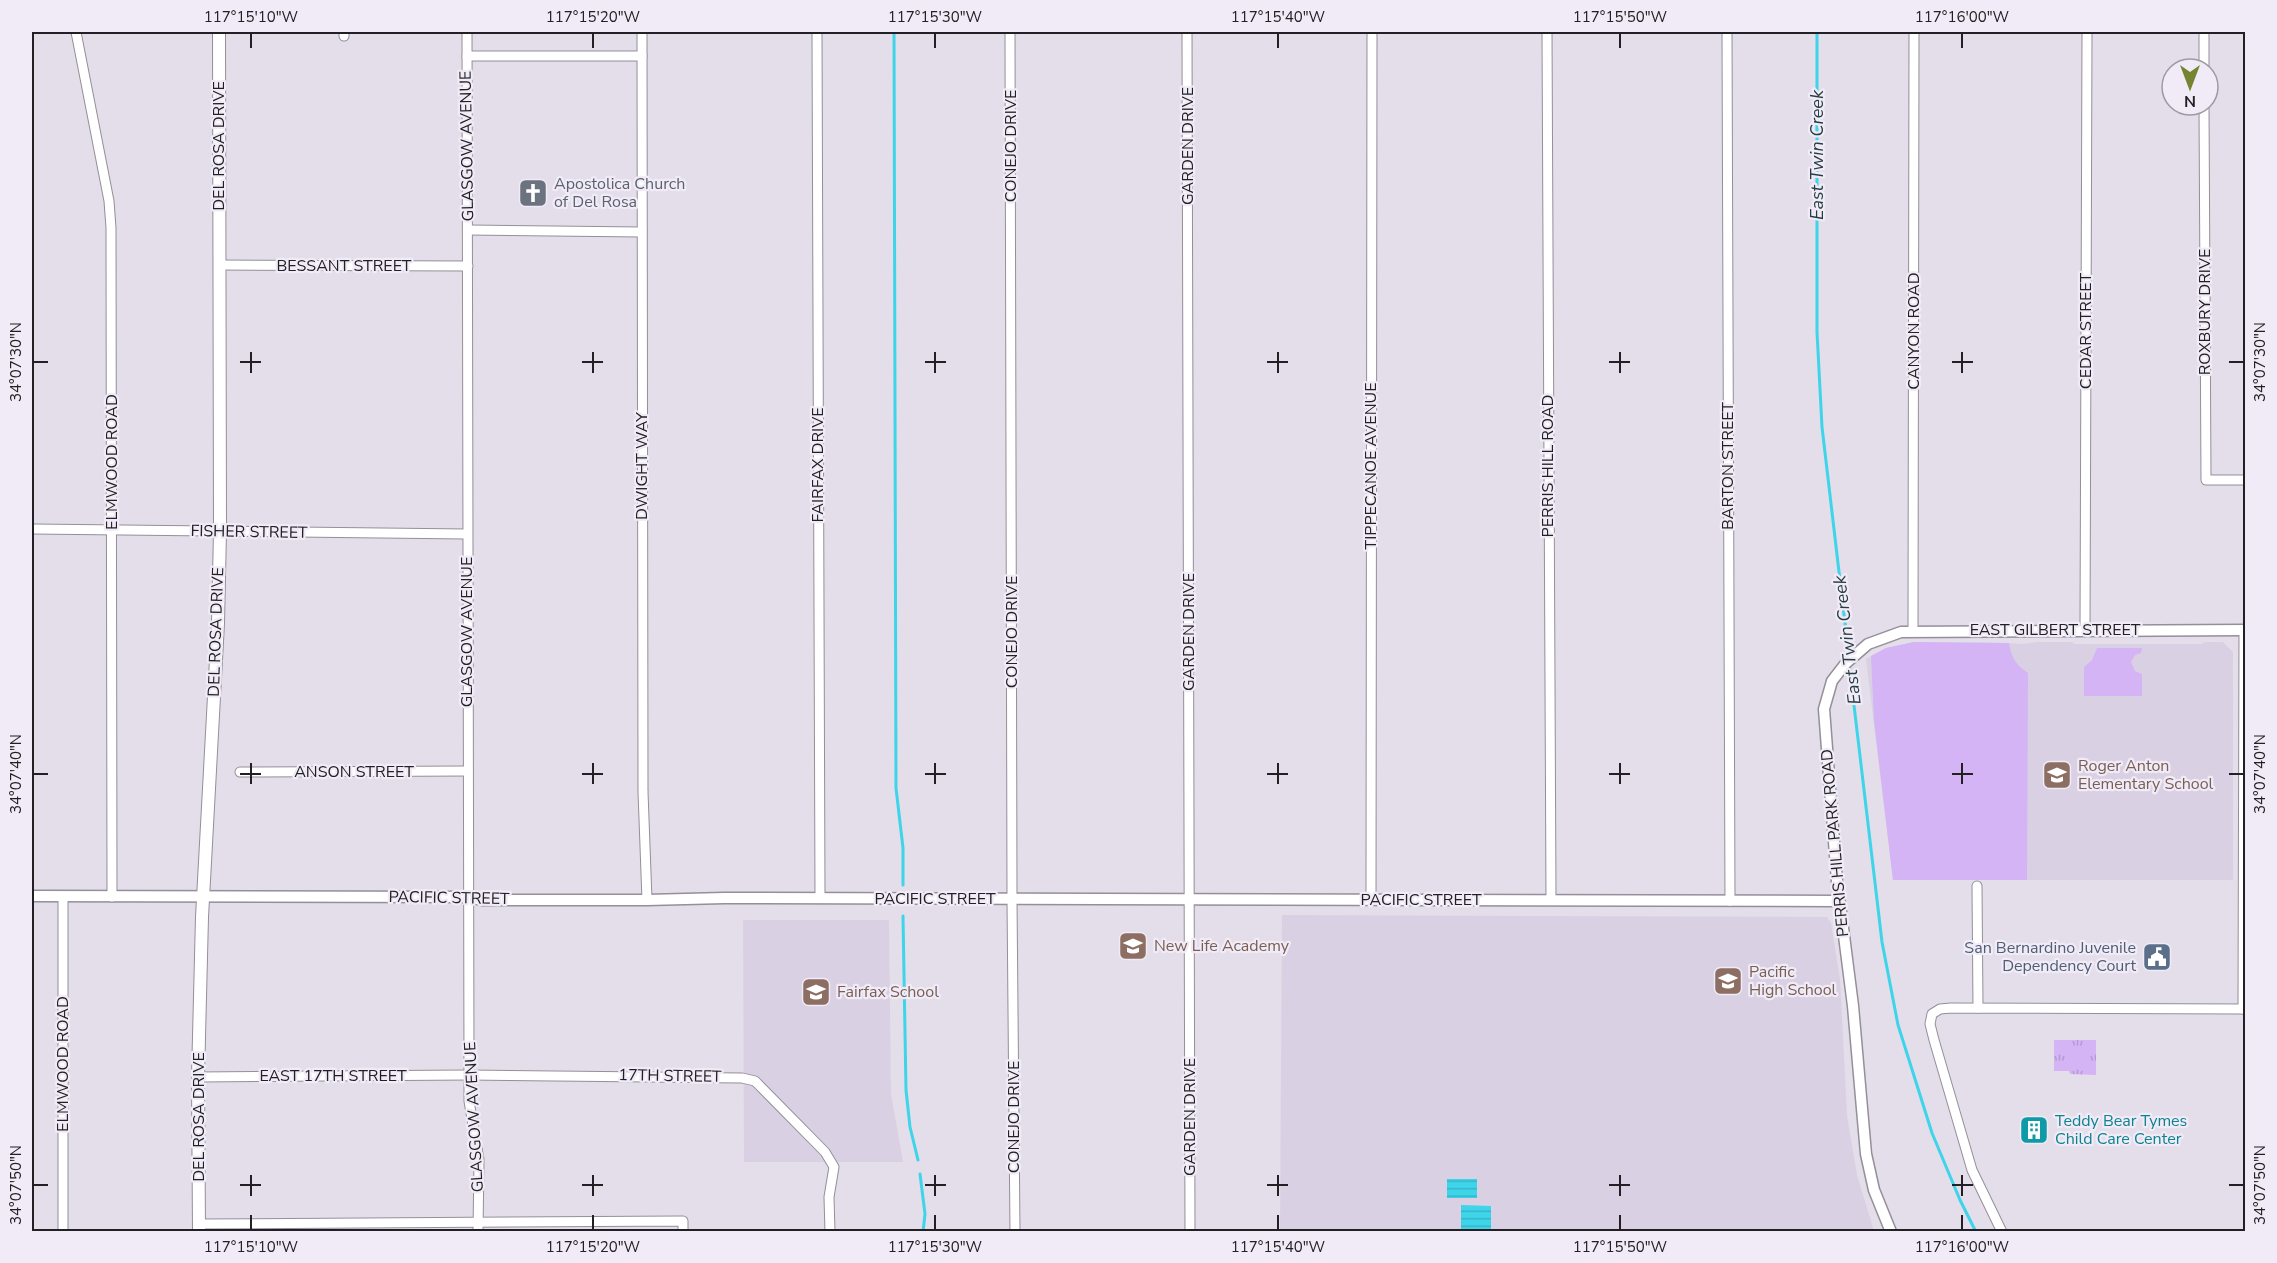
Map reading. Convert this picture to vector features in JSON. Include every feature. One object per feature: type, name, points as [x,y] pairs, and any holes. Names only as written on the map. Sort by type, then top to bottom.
[{"type":"main road","name":"DEL ROSA DRIVE","points":[[199,1228],[198,1077],[203,897],[218,622],[220,531],[219,32]]},
{"type":"street","name":"ELMWOOD ROAD","points":[[76,32],[109,201],[111,228],[112,897]]},
{"type":"street","name":"GLASGOW AVENUE","points":[[467,32],[469,1101],[478,1160],[478,1227]]},
{"type":"street","name":"DWIGHT WAY","points":[[642,32],[643,792],[647,900]]},
{"type":"street","name":"FAIRFAX DRIVE","points":[[817,32],[820,898]]},
{"type":"street","name":"CONEJO DRIVE","points":[[1010,32],[1015,1232]]},
{"type":"street","name":"GARDEN DRIVE","points":[[1187,32],[1190,1232]]},
{"type":"street","name":"TIPPECANOE AVENUE","points":[[1371,900],[1372,32]]},
{"type":"street","name":"PERRIS HILL ROAD","points":[[1547,32],[1551,900]]},
{"type":"street","name":"BARTON STREET","points":[[1727,32],[1730,901]]},
{"type":"street","name":"CANYON ROAD","points":[[1913,631],[1914,32]]},
{"type":"street","name":"CEDAR STREET","points":[[2085,631],[2087,32]]},
{"type":"street","points":[[2204,32],[2204,57]]},
{"type":"street","points":[[467,56],[642,56]]},
{"type":"street","name":"ROXBURY DRIVE","points":[[2204,117],[2206,480],[2246,480]]},
{"type":"street","points":[[468,230],[642,232]]},
{"type":"street","name":"BESSANT STREET","points":[[219,265],[468,266]]},
{"type":"street","name":"FISHER STREET","points":[[32,529],[467,534]]},
{"type":"street","points":[[2002,1232],[1972,1170],[1930,1024],[1932,1014],[1940,1009],[1978,1008],[2244,1009],[2245,630]]},
{"type":"street","name":"EAST GILBERT STREET","points":[[1864,647],[1889,635],[1913,631],[2245,630]]},
{"type":"street","name":"PERRIS HILL PARK ROAD","points":[[1864,647],[1846,663],[1832,681],[1826,698],[1824,725],[1839,901],[1853,1006],[1866,1154],[1874,1190],[1891,1232]]},
{"type":"street","name":"ANSON STREET","points":[[240,772],[468,771]]},
{"type":"street","points":[[1977,886],[1978,1008]]},
{"type":"street","name":"PACIFIC STREET","points":[[32,896],[468,897],[482,900],[820,898],[1839,901]]},
{"type":"street","name":"ELMWOOD ROAD","points":[[63,897],[63,1232]]},
{"type":"street","name":"EAST 17TH STREET","points":[[198,1077],[469,1075]]},
{"type":"street","name":"17TH STREET","points":[[469,1075],[742,1078],[755,1082],[825,1152],[834,1167],[829,1197],[830,1232]]},
{"type":"street","points":[[199,1228],[478,1227],[684,1221],[683,1232]]},
{"type":"shaded area","name":"Roger Anton Elementary School","points":[[1914,642],[2202,644],[2223,642],[2233,652],[2233,880],[1893,880],[1866,659],[1886,648]]},
{"type":"shaded area","name":"Pacific High School","points":[[1282,915],[1827,917],[1831,923],[1840,979],[1847,1116],[1857,1175],[1874,1231],[1280,1232]]},
{"type":"shaded area","name":"Fairfax School","points":[[743,920],[889,920],[891,1094],[903,1162],[744,1162]]},
{"type":"green space","points":[[1914,642],[2009,643],[2015,660],[2028,673],[2027,880],[1893,880],[1874,721],[1871,656],[1886,648]]},
{"type":"green space","points":[[2097,648],[2142,648],[2141,653],[2135,655],[2131,662],[2135,671],[2142,674],[2142,696],[2084,696],[2084,667],[2092,660]]},
{"type":"green space","points":[[2054,1040],[2096,1040],[2096,1075],[2054,1071]]},
{"type":"water","points":[[1447,1179],[1477,1179],[1477,1198],[1447,1198]]},
{"type":"water","points":[[1461,1205],[1491,1206],[1491,1230],[1461,1231]]},
{"type":"waterway","points":[[894,32],[896,788],[903,848],[903,885]]},
{"type":"waterway","name":"East Twin Creek","points":[[1817,32],[1817,332],[1822,427],[1849,657]]},
{"type":"waterway","name":"East Twin Creek","points":[[1849,663],[1882,942],[1898,1025],[1932,1133],[1976,1232]]},
{"type":"waterway","points":[[903,916],[906,1090],[910,1127],[918,1160]]},
{"type":"waterway","points":[[920,1174],[925,1214],[923,1232]]},
{"type":"place","name":"Apostolica Church of Del Rosa","points":[[533,193]]},
{"type":"place","name":"Roger Anton Elementary School","points":[[2057,775]]},
{"type":"place","name":"New Life Academy","points":[[1133,946]]},
{"type":"place","name":"San Bernardino Juvenile Dependency Court","points":[[2157,957]]},
{"type":"place","name":"Pacific High School","points":[[1728,981]]},
{"type":"place","name":"Fairfax School","points":[[816,992]]},
{"type":"place","name":"Teddy Bear Tymes Child Care Center","points":[[2034,1130]]}]
